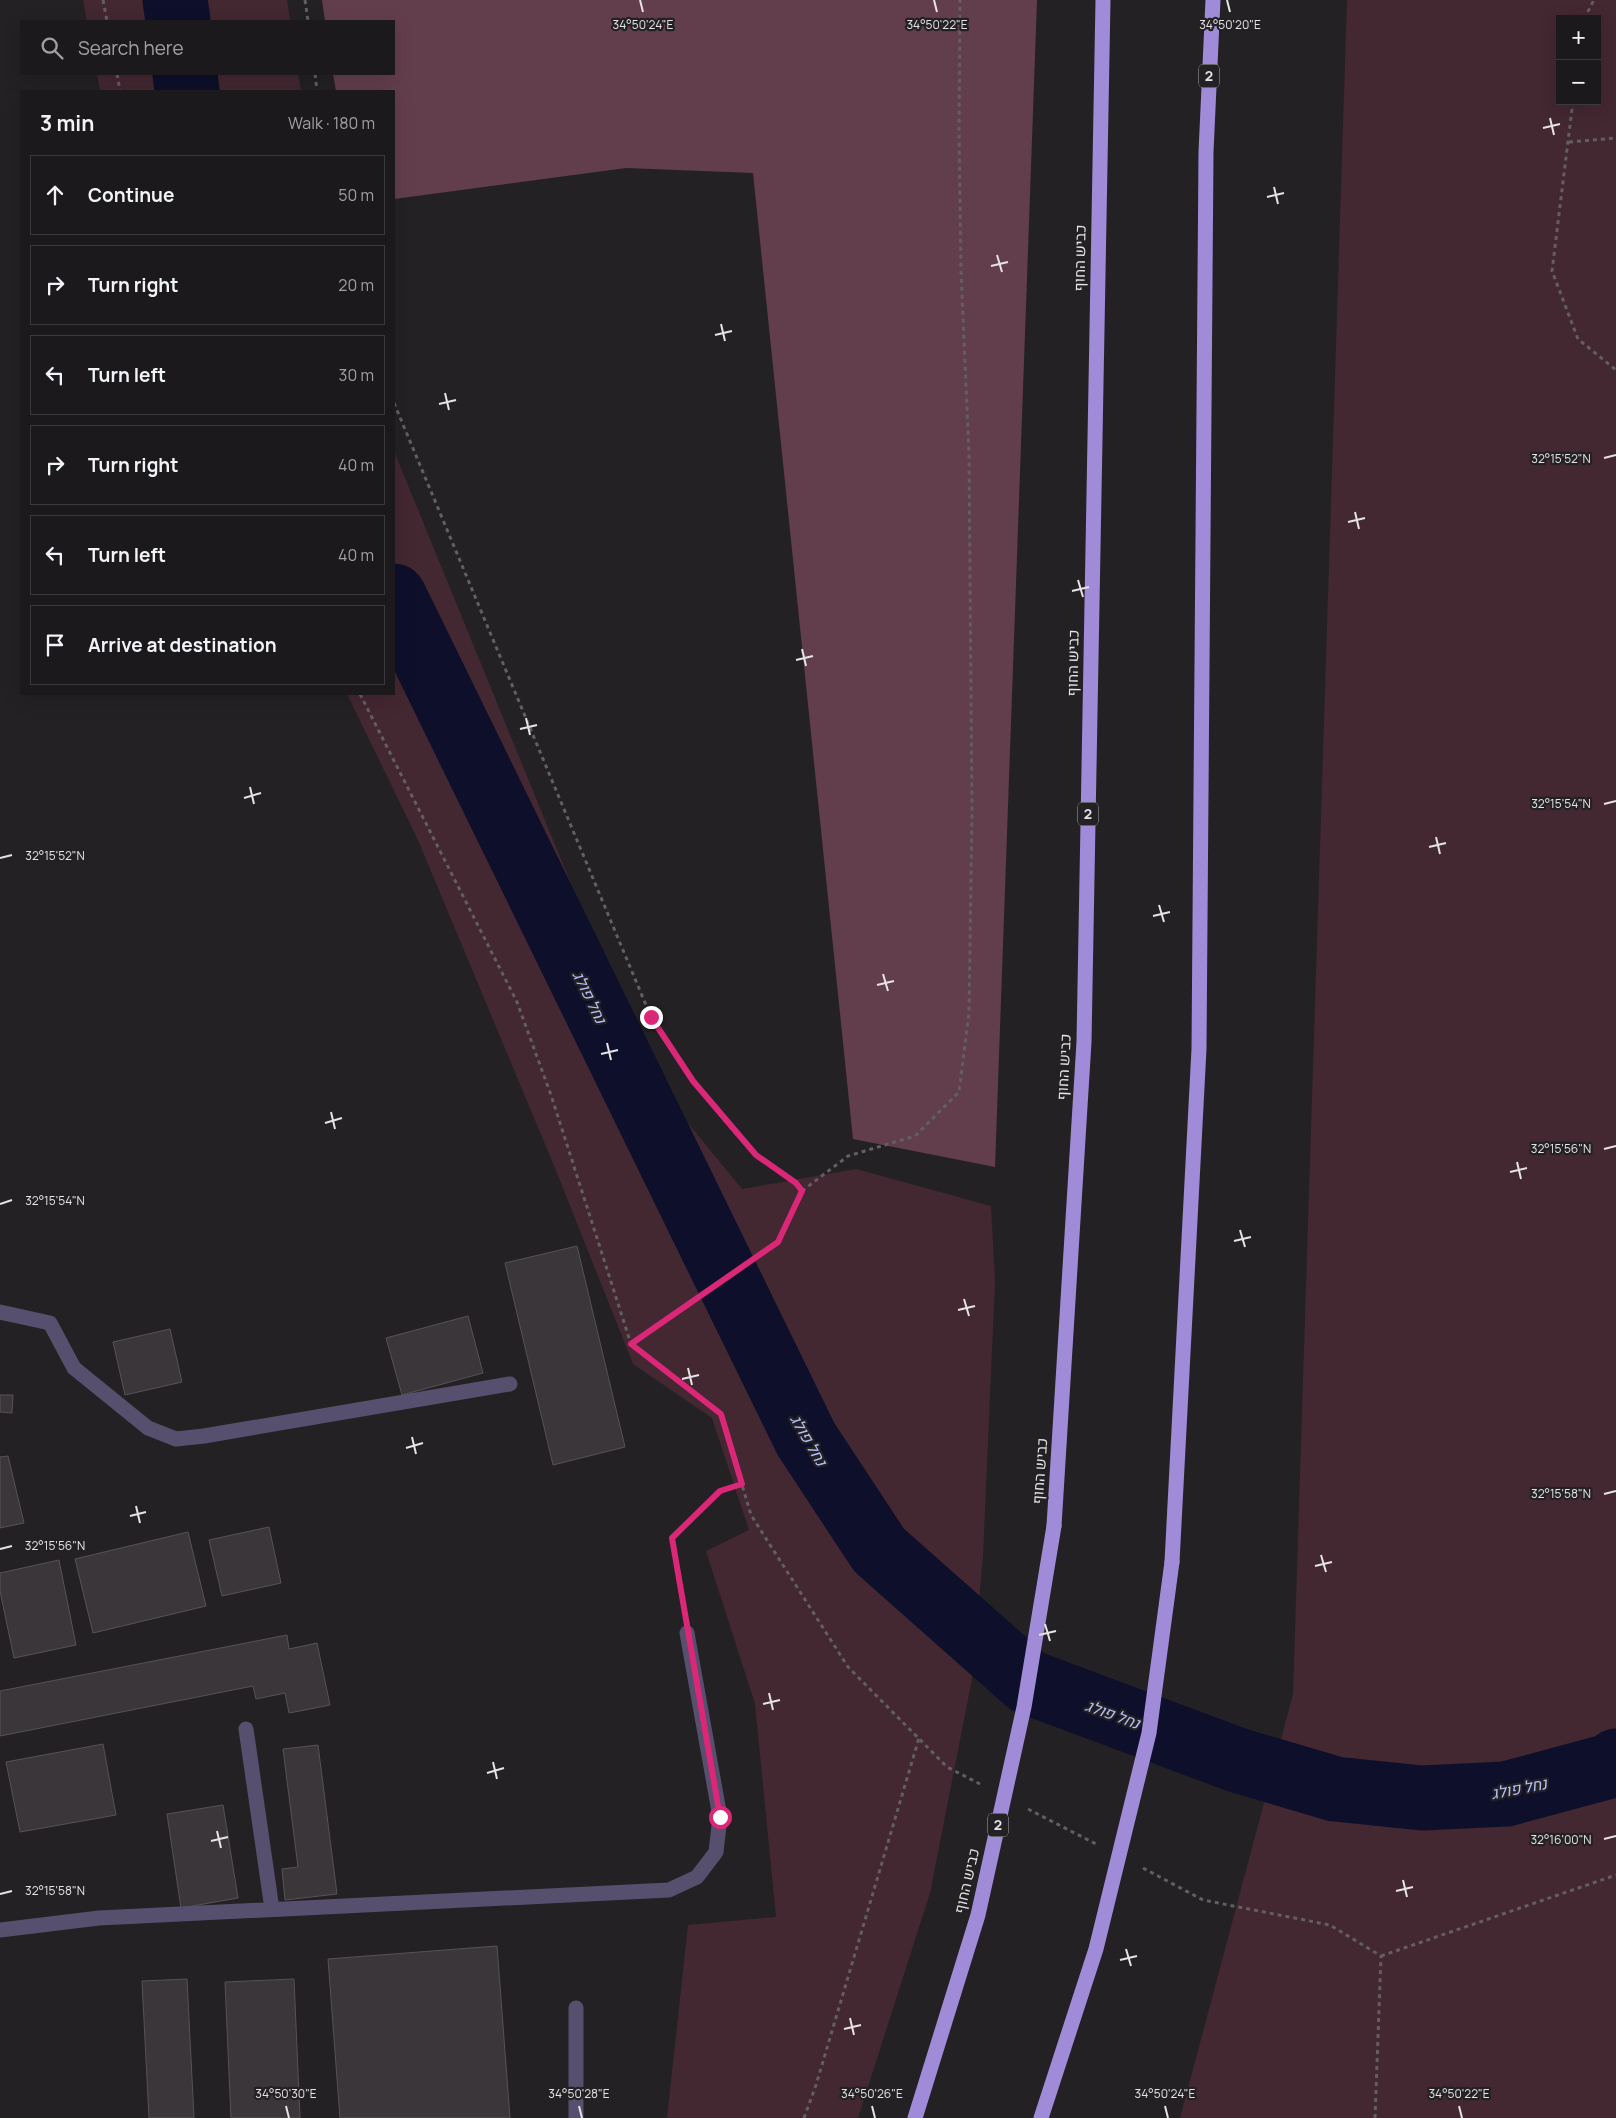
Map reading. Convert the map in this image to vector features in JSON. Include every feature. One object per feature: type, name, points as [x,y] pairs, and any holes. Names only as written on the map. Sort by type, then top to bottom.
[{"type":"highway","name":"כביש החוף","points":[[916,2118],[978,1915],[1024,1707],[1054,1526],[1084,1042],[1104,0]]},
{"type":"highway","name":"2","points":[[1041,2118],[1096,1949],[1149,1734],[1172,1562],[1199,1049],[1206,152],[1213,0]]},
{"type":"lane","points":[[0,1312],[50,1323],[74,1368],[148,1428],[176,1439],[204,1436],[510,1384]]},
{"type":"lane","points":[[0,1930],[99,1918],[669,1890],[697,1877],[716,1852],[720,1817],[688,1633]]},
{"type":"lane","points":[[246,1729],[272,1909]]},
{"type":"lane","points":[[576,2008],[576,2118]]},
{"type":"path","points":[[103,0],[107,20]]},
{"type":"path","points":[[305,0],[308,20]]},
{"type":"path","points":[[631,1344],[778,1242],[802,1191],[848,1156],[915,1136],[959,1092],[969,1013],[972,813],[969,454],[961,272],[960,0]]},
{"type":"path","points":[[1586,15],[1594,0]]},
{"type":"path","points":[[117,75],[120,90]]},
{"type":"path","points":[[315,75],[317,90]]},
{"type":"path","points":[[1573,105],[1552,271],[1578,339],[1616,370]]},
{"type":"path","points":[[1568,142],[1616,138]]},
{"type":"path","points":[[395,405],[651,1017],[693,1081],[756,1155],[796,1183],[802,1191]]},
{"type":"path","points":[[361,695],[517,1002],[551,1095],[631,1344],[721,1414],[751,1515],[848,1667],[947,1766],[982,1785]]},
{"type":"path","points":[[688,1633],[672,1538],[720,1491],[742,1484]]},
{"type":"path","points":[[804,2118],[816,2085],[918,1738]]},
{"type":"path","points":[[1026,1808],[1097,1844]]},
{"type":"path","points":[[1141,1868],[1203,1900],[1330,1925],[1381,1956]]},
{"type":"path","points":[[1381,1956],[1616,1875]]},
{"type":"path","points":[[1375,2118],[1381,1956]]},
{"type":"shaded area","points":[[83,0],[287,0],[290,20],[87,20]]},
{"type":"shaded area","points":[[322,0],[1037,0],[995,1167],[853,1139],[753,173],[626,168],[395,199],[395,90],[336,90],[333,75],[395,75],[395,20],[325,20]]},
{"type":"shaded area","points":[[1347,0],[1616,0],[1616,2118],[1180,2118],[1293,1694]]},
{"type":"shaded area","points":[[97,75],[298,75],[301,90],[100,90]]},
{"type":"shaded area","points":[[395,453],[650,1077],[742,1189],[856,1169],[991,1206],[995,1282],[983,1556],[972,1679],[930,1893],[858,2118],[667,2118],[688,1925],[776,1917],[755,1704],[706,1551],[749,1530],[712,1418],[633,1364],[557,1173],[418,840],[347,695],[395,695]]},
{"type":"building","points":[[577,1246],[625,1447],[553,1465],[505,1263]]},
{"type":"building","points":[[468,1316],[483,1373],[402,1395],[386,1338]]},
{"type":"building","points":[[170,1329],[182,1382],[125,1395],[113,1342]]},
{"type":"building","points":[[0,1395],[13,1395],[12,1413],[0,1412]]},
{"type":"building","points":[[8,1456],[24,1523],[0,1528],[0,1457]]},
{"type":"building","points":[[269,1527],[281,1583],[222,1596],[209,1540]]},
{"type":"building","points":[[188,1532],[206,1606],[93,1633],[75,1559]]},
{"type":"building","points":[[59,1560],[76,1645],[14,1658],[0,1591],[0,1573]]},
{"type":"building","points":[[287,1635],[289,1649],[317,1643],[330,1705],[289,1713],[285,1693],[256,1699],[253,1686],[0,1736],[0,1691]]},
{"type":"building","points":[[103,1744],[116,1815],[20,1832],[6,1762]]},
{"type":"building","points":[[318,1745],[337,1894],[285,1900],[282,1869],[298,1867],[283,1749]]},
{"type":"building","points":[[223,1805],[238,1898],[181,1908],[167,1814]]},
{"type":"building","points":[[497,1946],[510,2118],[340,2118],[328,1959]]},
{"type":"building","points":[[187,1979],[194,2118],[149,2118],[142,1981]]},
{"type":"building","points":[[294,1979],[300,2118],[231,2118],[225,1982]]},
{"type":"waterway","name":"נחל פולג","points":[[175,0],[178,20]]},
{"type":"waterway","name":"נחל פולג","points":[[185,75],[187,90]]},
{"type":"waterway","name":"נחל פולג","points":[[395,598],[806,1439],[879,1550],[1028,1682],[1237,1760],[1335,1789],[1422,1798],[1506,1794],[1610,1766],[1616,1761]]},
{"type":"route","points":[[651,1017],[693,1081],[756,1155],[796,1183],[802,1191],[778,1242],[631,1344],[721,1414],[742,1484],[720,1491],[672,1538],[720,1817]]}]
